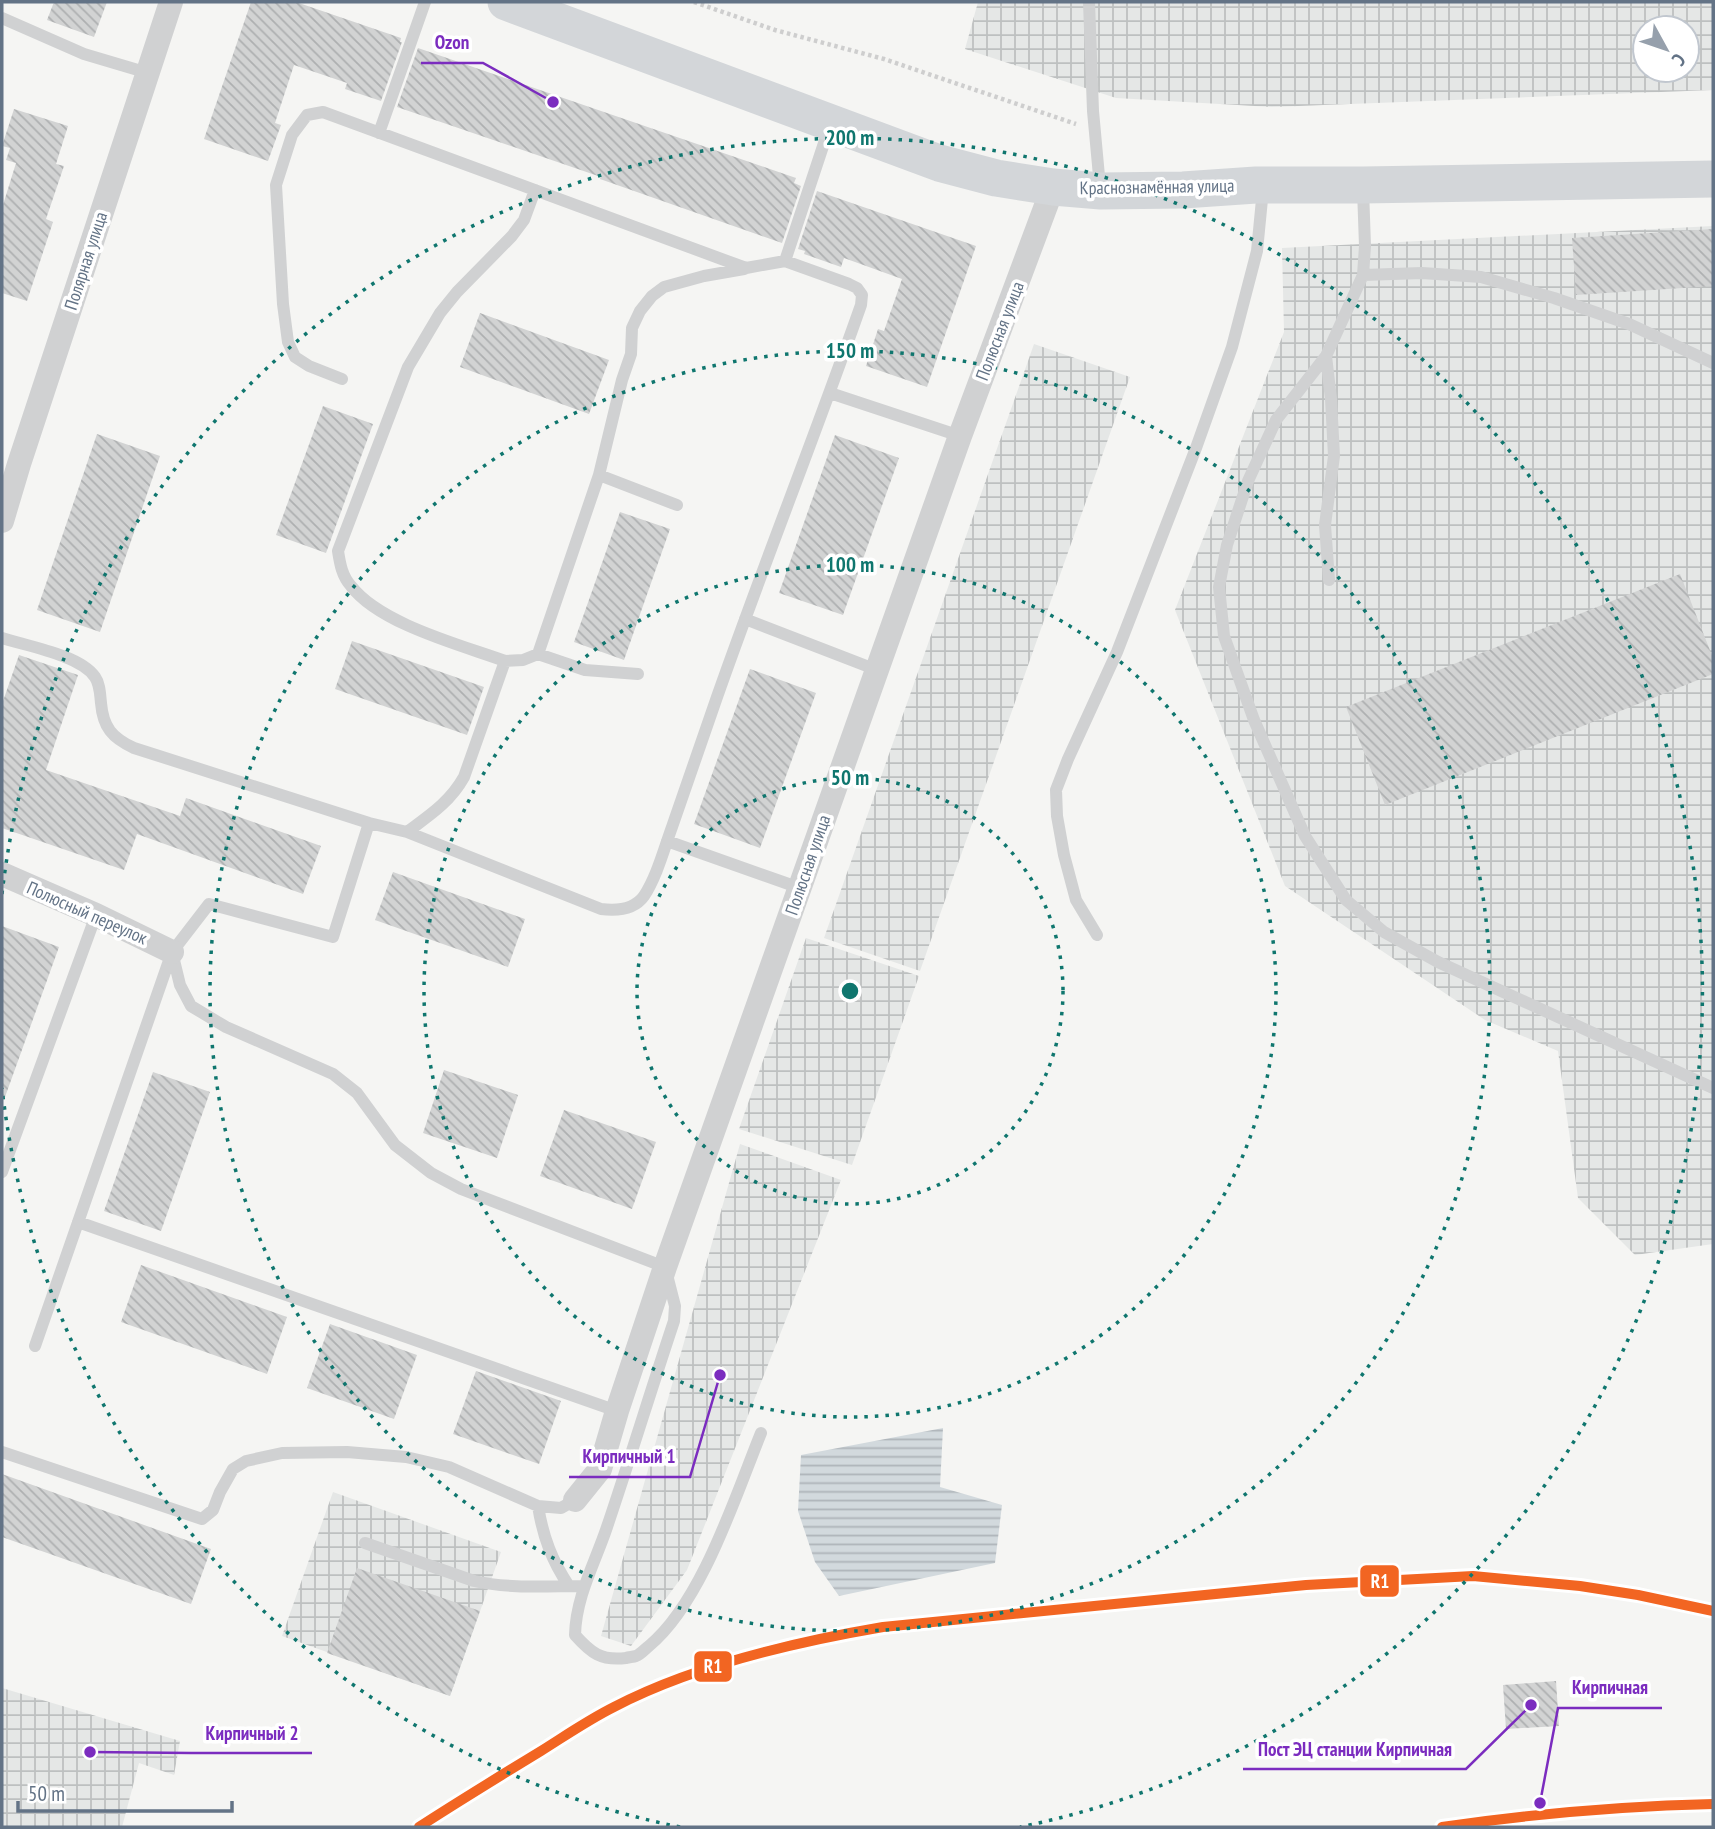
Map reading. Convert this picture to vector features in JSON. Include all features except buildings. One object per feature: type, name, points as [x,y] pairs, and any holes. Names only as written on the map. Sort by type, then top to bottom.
[{"type":"main road","name":"Краснознамённая улица","points":[[506,2],[939,163],[996,178],[1054,187],[1101,191],[1264,185],[1713,179]]},
{"type":"street","name":"Полярная улица","points":[[2,521],[15,463],[171,2]]},
{"type":"street","name":"Полюсная улица","points":[[575,1500],[600,1469],[665,1268],[960,436],[1054,187]]},
{"type":"street","name":"Полюсный переулок","points":[[2,874],[172,952]]},
{"type":"lane","points":[[379,132],[425,2]]},
{"type":"lane","points":[[1089,2],[1094,130],[1101,191]]},
{"type":"lane","points":[[2,18],[84,54],[148,73]]},
{"type":"lane","points":[[342,379],[309,366],[295,357],[288,342],[276,185],[292,135],[307,115],[323,112],[746,268]]},
{"type":"lane","points":[[785,261],[831,123]]},
{"type":"lane","points":[[1097,935],[1076,900],[1064,855],[1056,790],[1118,652],[1232,348],[1257,251],[1264,185]]},
{"type":"lane","points":[[1363,185],[1363,275],[1326,356],[1276,420],[1248,481],[1227,545],[1219,587],[1224,636],[1254,720],[1305,836],[1346,900],[1384,932],[1438,962],[1713,1088]]},
{"type":"lane","points":[[535,190],[524,220],[440,313],[408,368],[338,551],[341,569],[350,585],[366,601],[405,625],[505,661],[523,660],[538,654],[585,670],[638,674]]},
{"type":"lane","points":[[2,638],[77,660],[95,677],[109,730],[119,741],[134,748],[369,823],[407,832],[601,909],[617,911],[630,908],[643,898],[667,841],[745,619],[861,305],[862,295],[857,288],[785,261],[704,276],[664,287],[652,296],[632,328],[631,354],[599,475],[538,654]]},
{"type":"lane","points":[[1363,275],[1422,273],[1481,277],[1629,324],[1713,362]]},
{"type":"lane","points":[[1326,356],[1334,456],[1325,525],[1329,580]]},
{"type":"lane","points":[[830,393],[960,436]]},
{"type":"lane","points":[[599,475],[677,505]]},
{"type":"lane","points":[[745,619],[877,670]]},
{"type":"lane","points":[[407,832],[440,808],[456,791],[464,777],[505,661]]},
{"type":"lane","points":[[35,1346],[172,952],[209,904],[333,937],[369,823]]},
{"type":"lane","points":[[667,841],[800,888]]},
{"type":"lane","points":[[2,1172],[96,915]]},
{"type":"lane","points":[[172,952],[180,985],[191,1006],[226,1027],[333,1074],[357,1093],[395,1145],[431,1173],[461,1189],[665,1268],[675,1306],[674,1321],[576,1616],[575,1635],[588,1650],[614,1659],[636,1656],[658,1638],[680,1611],[702,1573],[761,1433]]},
{"type":"lane","points":[[78,1222],[617,1411]]},
{"type":"lane","points":[[2,1452],[202,1519],[213,1510],[233,1469],[247,1461],[282,1453],[347,1452],[406,1457],[449,1467],[538,1506],[561,1508],[575,1500]]},
{"type":"lane","points":[[538,1506],[547,1548],[569,1586]]},
{"type":"lane","points":[[366,1543],[482,1583],[519,1587],[584,1587]]},
{"type":"path","points":[[694,2],[775,30],[884,59],[1094,130]]},
{"type":"shaded area","points":[[978,2],[1713,2],[1713,90],[1272,107],[1116,98],[965,49]]},
{"type":"shaded area","points":[[1713,226],[1713,1244],[1635,1255],[1578,1198],[1558,1051],[1485,1020],[1285,886],[1175,610],[1284,332],[1282,248]]},
{"type":"shaded area","points":[[1034,344],[1130,377],[920,971],[824,938]]},
{"type":"shaded area","points":[[806,938],[919,976],[852,1165],[739,1129]]},
{"type":"shaded area","points":[[740,1144],[841,1180],[687,1570],[631,1646],[601,1636]]},
{"type":"shaded area","points":[[943,1428],[940,1487],[1002,1505],[995,1563],[839,1596],[815,1562],[798,1511],[801,1455]]},
{"type":"shaded area","points":[[333,1492],[501,1552],[450,1696],[282,1636]]},
{"type":"shaded area","points":[[2,1688],[180,1741],[174,1775],[139,1763],[122,1827],[2,1827]]},
{"type":"transit line","name":"R1","points":[[419,1827],[586,1723],[645,1692],[746,1657],[883,1627],[1306,1585],[1473,1576],[1580,1586],[1713,1611]]},
{"type":"transit line","name":"R1","points":[[1442,1827],[1577,1811],[1713,1804]]},
{"type":"place","name":"Ozon","points":[[553,102]]},
{"type":"place","name":"Кирпичный 1","points":[[720,1375]]},
{"type":"place","name":"Пост ЭЦ станции Кирпичная","points":[[1531,1705]]},
{"type":"place","name":"Кирпичный 2","points":[[90,1752]]},
{"type":"place","name":"Кирпичная","points":[[1540,1803]]}]
